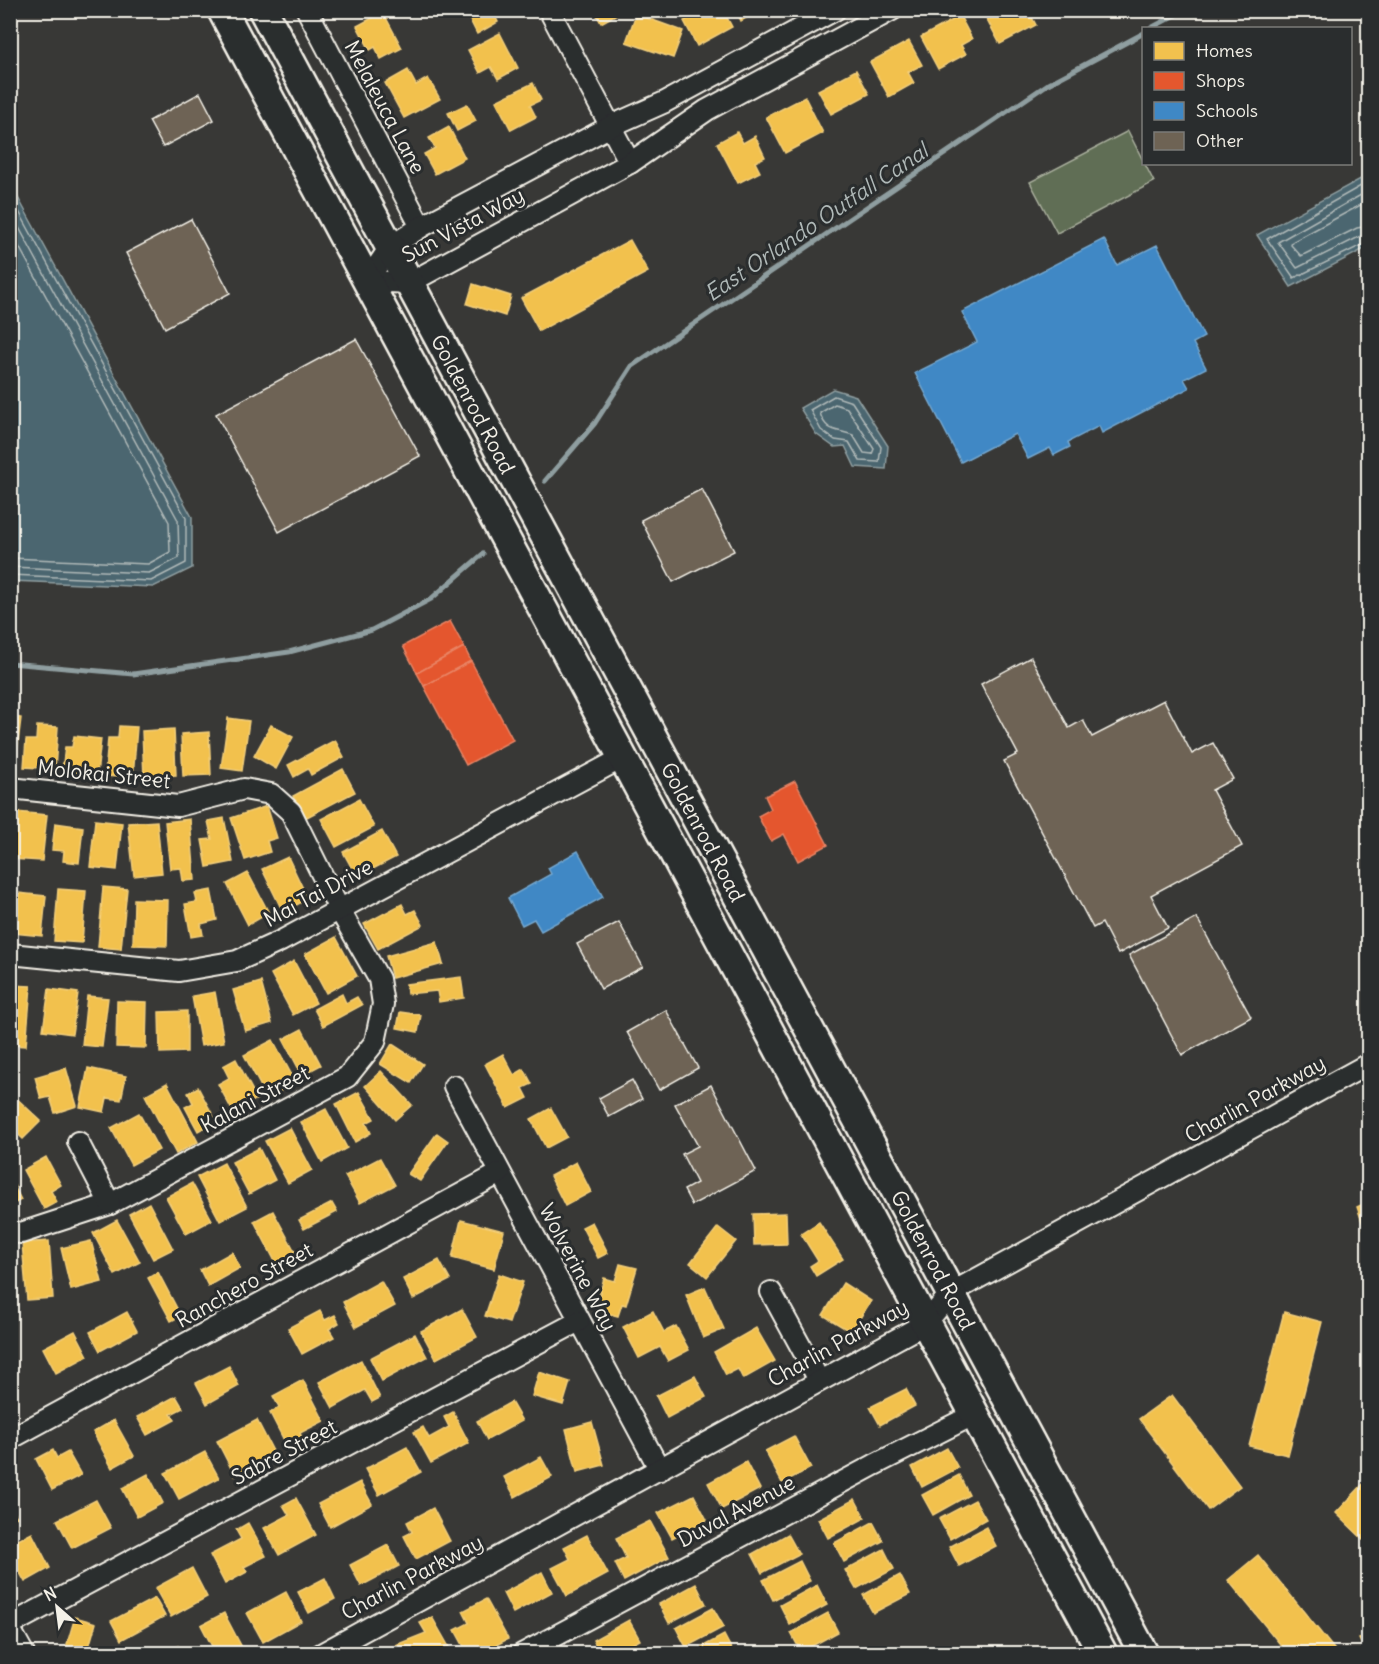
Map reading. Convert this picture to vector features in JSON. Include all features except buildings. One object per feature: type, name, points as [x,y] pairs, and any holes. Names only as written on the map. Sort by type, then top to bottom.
[{"type":"main road","name":"Goldenrod Road","points":[[222,10],[549,615],[622,758],[1103,1653]]},
{"type":"main road","name":"Goldenrod Road","points":[[263,10],[1144,1653]]},
{"type":"main road","points":[[549,615],[559,616],[610,707],[634,732],[649,742],[655,743]]},
{"type":"main road","points":[[622,758],[635,758],[648,766],[659,779],[716,886],[738,897]]},
{"type":"street","name":"Melaleuca Lane","points":[[307,10],[421,227]]},
{"type":"street","points":[[549,10],[630,163]]},
{"type":"street","name":"Sun Vista Way","points":[[368,281],[390,247],[421,227],[611,126],[665,102],[835,10]]},
{"type":"street","name":"Sun Vista Way","points":[[368,281],[409,283],[630,163],[707,110],[892,10]]},
{"type":"street","name":"Mai Tai Drive","points":[[10,954],[179,970],[237,960],[281,941],[622,758]]},
{"type":"street","name":"Molokai Street","points":[[10,788],[178,806],[244,789],[271,794],[291,812],[339,909]]},
{"type":"street","name":"Kalani Street","points":[[10,1232],[21,1233],[110,1204],[347,1077],[375,1042],[383,1004],[379,979],[339,909]]},
{"type":"street","name":"Charlin Parkway","points":[[321,1653],[926,1323],[951,1293],[1368,1064]]},
{"type":"street","name":"Wolverine Way","points":[[454,1086],[660,1470]]},
{"type":"street","points":[[78,1142],[110,1204]]},
{"type":"street","name":"Ranchero Street","points":[[10,1439],[500,1173]]},
{"type":"street","points":[[771,1292],[819,1380]]},
{"type":"street","name":"Sabre Street","points":[[10,1627],[579,1321]]},
{"type":"street","name":"Duval Avenue","points":[[522,1653],[975,1414]]},
{"type":"street","points":[[10,1627],[24,1653]]},
{"type":"green space","points":[[1128,131],[1142,158],[1142,165],[1145,165],[1154,182],[1057,233],[1030,182]]},
{"type":"water","points":[[1368,175],[1368,247],[1291,287],[1257,235]]},
{"type":"water","points":[[10,183],[192,517],[192,568],[153,587],[11,581]]},
{"type":"water","points":[[833,389],[856,396],[888,446],[886,469],[855,467],[845,446],[834,447],[816,434],[800,408]]},
{"type":"waterway","name":"East Orlando Outfall Canal","points":[[1153,27],[1185,10]]},
{"type":"waterway","name":"East Orlando Outfall Canal","points":[[545,481],[595,423],[632,366],[1048,84],[1142,34]]},
{"type":"waterway","name":"East Orlando Outfall Canal","points":[[10,663],[133,674],[289,652],[372,630],[431,599],[483,554]]}]
